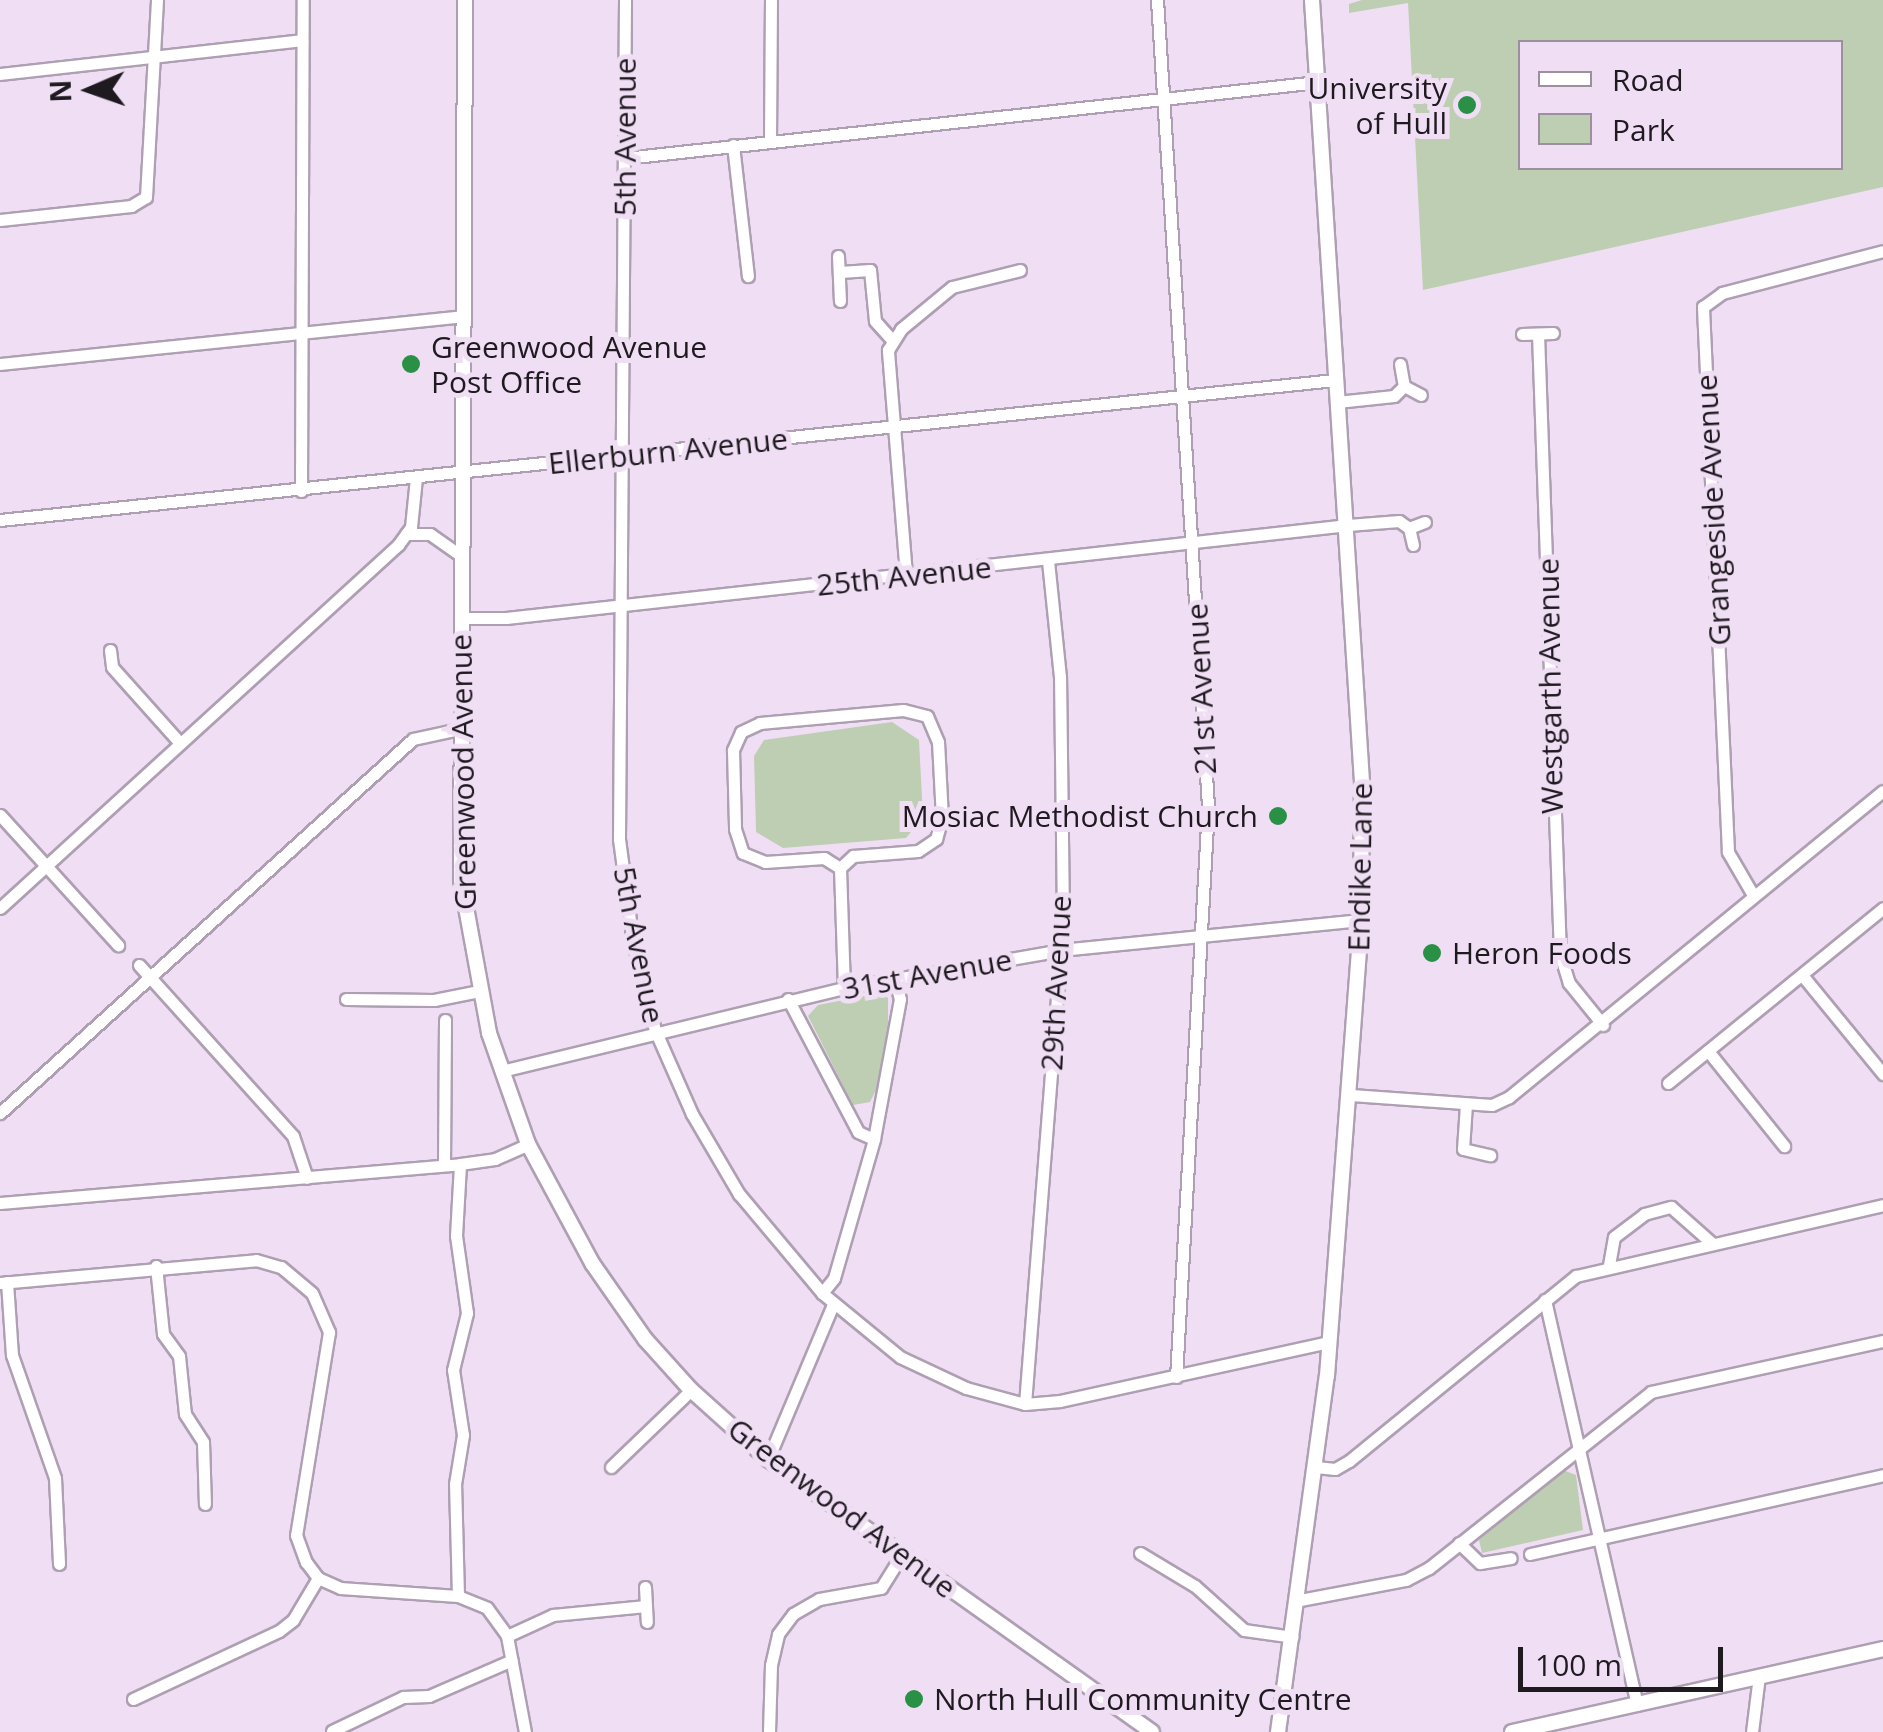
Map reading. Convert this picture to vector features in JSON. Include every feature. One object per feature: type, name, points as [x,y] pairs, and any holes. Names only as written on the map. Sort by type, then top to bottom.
[{"type":"street","points":[[0,220],[131,206],[146,197],[157,0]]},
{"type":"street","points":[[301,490],[303,0]]},
{"type":"street","name":"Greenwood Avenue","points":[[464,0],[461,880],[479,991],[501,1071],[528,1144],[592,1264],[645,1339],[692,1390],[768,1460],[1152,1732]]},
{"type":"street","name":"5th Avenue","points":[[625,0],[620,839],[633,942],[655,1030],[739,1194],[822,1293],[900,1357],[966,1388],[1025,1404],[1176,1377],[1282,1347],[1330,1342]]},
{"type":"street","points":[[770,140],[771,0]]},
{"type":"street","name":"21st Avenue","points":[[1158,0],[1208,807],[1176,1377]]},
{"type":"street","name":"Endike Lane","points":[[1278,1732],[1300,1600],[1330,1342],[1351,1095],[1360,920],[1362,782],[1312,0]]},
{"type":"street","points":[[0,74],[302,40]]},
{"type":"street","points":[[624,158],[1318,82]]},
{"type":"street","points":[[733,145],[748,276]]},
{"type":"street","name":"Grangeside Avenue","points":[[1753,895],[1728,852],[1703,308],[1722,294],[1883,251]]},
{"type":"street","points":[[838,256],[840,301]]},
{"type":"street","points":[[840,272],[870,270],[876,320],[892,340],[894,427],[906,576]]},
{"type":"street","points":[[892,340],[952,287],[1020,270]]},
{"type":"street","points":[[0,364],[462,316]]},
{"type":"street","points":[[1522,334],[1553,332]]},
{"type":"street","name":"Westgarth Avenue","points":[[1538,334],[1560,954],[1568,983],[1603,1025]]},
{"type":"street","points":[[1400,364],[1404,386]]},
{"type":"street","name":"Ellerburn Avenue","points":[[0,520],[1335,380]]},
{"type":"street","points":[[1404,386],[1421,395]]},
{"type":"street","points":[[1337,402],[1394,396],[1404,386]]},
{"type":"street","points":[[0,908],[406,534],[416,478]]},
{"type":"street","name":"25th Avenue","points":[[460,618],[906,576],[1348,525],[1399,521],[1409,528]]},
{"type":"street","points":[[1413,546],[1409,528],[1424,522]]},
{"type":"street","points":[[406,534],[430,534],[460,555]]},
{"type":"street","name":"29th Avenue","points":[[1025,1404],[1061,950],[1060,677],[1048,561]]},
{"type":"street","points":[[110,650],[112,667],[180,743]]},
{"type":"street","points":[[903,710],[927,716],[938,742],[942,818],[936,839],[918,851],[854,856],[840,868],[824,858],[765,862],[743,853],[735,829],[733,750],[741,732],[760,723],[903,710]]},
{"type":"street","points":[[0,1114],[413,740],[459,729]]},
{"type":"street","points":[[1351,1095],[1492,1105],[1509,1097],[1603,1025],[1753,895],[1883,791]]},
{"type":"street","points":[[0,814],[118,945]]},
{"type":"street","points":[[840,868],[844,988]]},
{"type":"street","points":[[1668,1082],[1883,908]]},
{"type":"street","name":"31st Avenue","points":[[501,1071],[655,1030],[844,988],[1061,950],[1360,920]]},
{"type":"street","points":[[139,965],[293,1136],[306,1178]]},
{"type":"street","points":[[1802,976],[1883,1074]]},
{"type":"street","points":[[822,1293],[834,1278],[874,1139],[900,999],[895,980]]},
{"type":"street","points":[[346,999],[434,1000],[479,991]]},
{"type":"street","points":[[788,999],[858,1132],[874,1139]]},
{"type":"street","points":[[444,1165],[450,1029]]},
{"type":"street","points":[[1708,1051],[1781,1141],[1767,1147]]},
{"type":"street","points":[[1466,1104],[1462,1149],[1490,1155]]},
{"type":"street","points":[[0,1203],[460,1164],[495,1159],[528,1144]]},
{"type":"street","points":[[458,1596],[455,1484],[463,1435],[453,1370],[467,1313],[456,1236],[460,1164]]},
{"type":"street","points":[[1609,1266],[1614,1237],[1644,1214],[1670,1206],[1713,1244]]},
{"type":"street","points":[[1316,1467],[1335,1469],[1349,1461],[1576,1276],[1883,1206]]},
{"type":"street","points":[[59,1564],[55,1478],[12,1355],[4,1283],[156,1266],[256,1260],[282,1267],[312,1294],[329,1332],[296,1535],[318,1578],[340,1588],[458,1596],[487,1608],[507,1636],[524,1732]]},
{"type":"street","points":[[156,1266],[162,1334],[179,1356],[184,1414],[203,1442],[205,1504]]},
{"type":"street","points":[[1545,1300],[1637,1705]]},
{"type":"street","points":[[768,1460],[834,1304]]},
{"type":"street","points":[[1300,1600],[1406,1580],[1459,1544],[1580,1443],[1651,1392],[1883,1341]]},
{"type":"street","points":[[611,1468],[692,1390]]},
{"type":"street","points":[[1530,1554],[1883,1475]]},
{"type":"street","points":[[1459,1544],[1480,1563],[1511,1558]]},
{"type":"street","points":[[1140,1552],[1196,1586],[1244,1630],[1292,1637]]},
{"type":"street","points":[[769,1732],[771,1664],[778,1634],[792,1614],[819,1600],[881,1588],[902,1556]]},
{"type":"street","points":[[133,1699],[278,1631],[293,1620],[318,1578]]},
{"type":"street","points":[[645,1587],[647,1622]]},
{"type":"street","points":[[507,1636],[552,1615],[646,1606]]},
{"type":"street","points":[[1512,1732],[1883,1649]]},
{"type":"street","points":[[332,1730],[403,1697],[429,1696],[512,1660]]},
{"type":"street","points":[[1752,1732],[1760,1676]]},
{"type":"green space","name":"University of Hull","points":[[1362,0],[1883,0],[1883,187],[1423,290],[1408,3],[1349,13],[1349,4]]},
{"type":"green space","points":[[892,722],[919,740],[923,817],[906,838],[783,848],[756,832],[754,756],[764,740]]},
{"type":"green space","points":[[880,993],[888,998],[888,1027],[876,1090],[870,1102],[853,1105],[808,1016],[818,1005]]},
{"type":"green space","points":[[1563,1470],[1576,1475],[1583,1530],[1482,1553],[1479,1540]]},
{"type":"place","name":"University of Hull","points":[[1467,105]]},
{"type":"place","name":"Greenwood Avenue Post Office","points":[[411,364]]},
{"type":"place","name":"Mosiac Methodist Church","points":[[1278,816]]},
{"type":"place","name":"Heron Foods","points":[[1432,953]]},
{"type":"place","name":"North Hull Community Centre","points":[[914,1699]]}]
